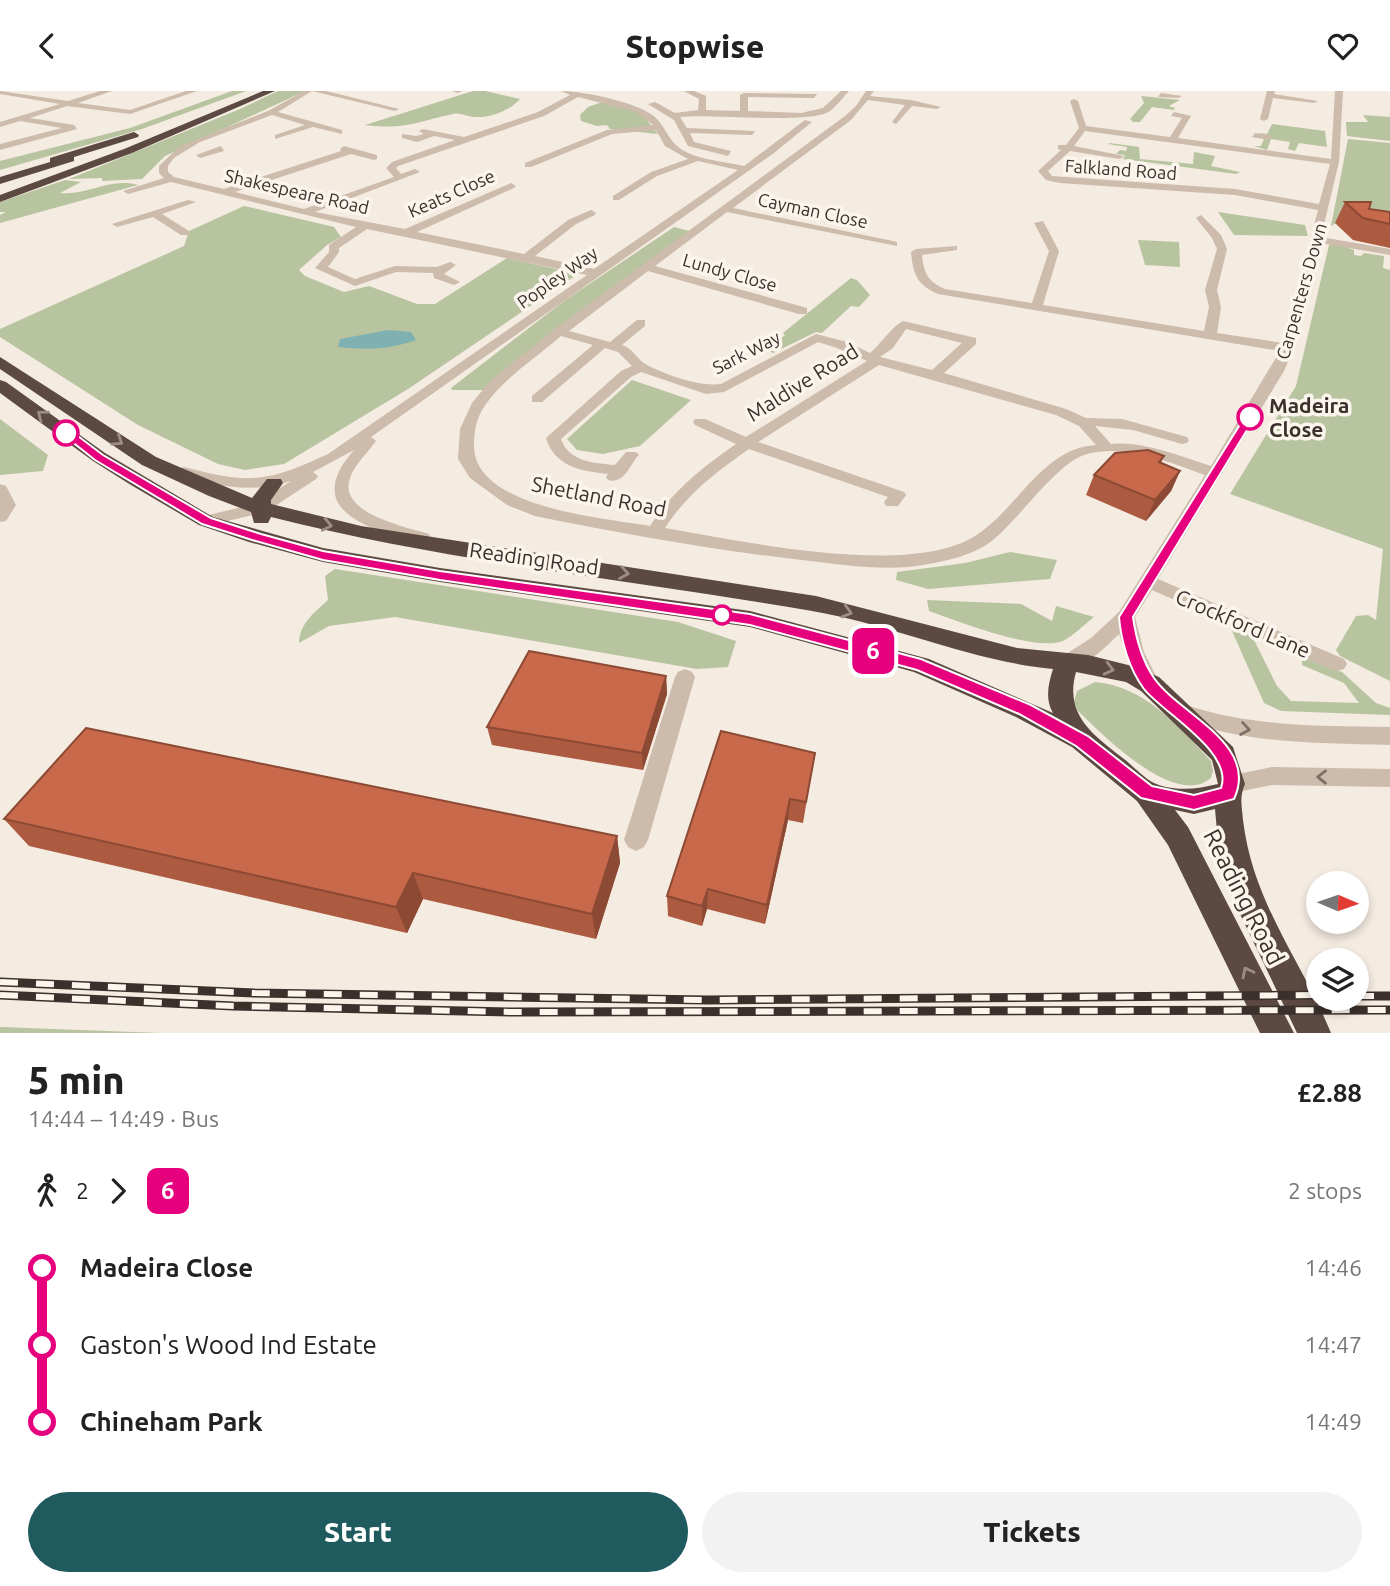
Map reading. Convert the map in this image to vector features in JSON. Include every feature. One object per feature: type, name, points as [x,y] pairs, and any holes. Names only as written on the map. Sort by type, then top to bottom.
[{"type":"highway","points":[[0,181],[156,129],[255,91]]},
{"type":"highway","points":[[0,199],[187,127],[271,91]]},
{"type":"highway","points":[[0,188],[187,127]]},
{"type":"highway","points":[[0,174],[156,129]]},
{"type":"highway","name":"Reading Road","points":[[0,362],[149,461],[216,492],[260,508],[362,533],[816,604],[959,644],[1017,657],[1111,669],[1150,684],[1224,755],[1230,789],[1233,854],[1245,893],[1314,1033]]},
{"type":"highway","name":"Reading Road","points":[[0,385],[99,457],[206,521],[323,555],[750,619],[858,646],[921,665],[1025,710],[1082,741]]},
{"type":"highway","points":[[274,483],[261,499],[260,508],[261,520],[270,526],[342,548],[529,580],[545,590]]},
{"type":"highway","points":[[1067,663],[1060,686],[1061,705],[1082,741],[1147,793],[1194,803],[1230,789]]},
{"type":"highway","name":"Reading Road","points":[[1147,793],[1178,836],[1278,1033]]},
{"type":"street","points":[[15,95],[26,91]]},
{"type":"street","points":[[0,125],[108,91]]},
{"type":"street","points":[[0,92],[130,112],[194,91]]},
{"type":"street","points":[[171,179],[164,173],[163,166],[166,160],[186,147],[272,113],[309,91]]},
{"type":"street","points":[[316,91],[395,109]]},
{"type":"street","points":[[565,91],[639,110],[659,127],[668,144],[695,159],[745,169]]},
{"type":"street","points":[[592,98],[606,91]]},
{"type":"street","points":[[688,91],[704,98],[702,111]]},
{"type":"street","name":"Popley Way","points":[[206,521],[260,508],[291,491],[333,457],[745,169],[805,119],[834,105],[845,91]]},
{"type":"street","name":"Carpenters Down","points":[[1067,663],[1098,643],[1126,617],[1216,473],[1288,348],[1335,162],[1339,91]]},
{"type":"street","points":[[744,113],[746,93],[792,100],[811,94]]},
{"type":"street","points":[[400,178],[391,168],[413,157],[541,114],[578,94]]},
{"type":"street","points":[[869,94],[937,107]]},
{"type":"street","name":"Shetland Road","points":[[869,94],[848,118],[559,332],[495,384],[477,406],[467,429],[466,459],[476,475],[494,490],[535,511],[756,549],[836,558],[908,561],[936,558],[983,539],[1070,456],[1082,450],[1106,447],[1148,451],[1216,473]]},
{"type":"street","points":[[1264,119],[1271,94],[1314,101]]},
{"type":"street","points":[[1073,101],[1083,128]]},
{"type":"street","points":[[895,121],[911,102]]},
{"type":"street","points":[[652,104],[676,115],[687,130],[689,141],[695,146],[728,153]]},
{"type":"street","points":[[676,115],[702,111],[778,114],[805,119]]},
{"type":"street","points":[[272,113],[339,132]]},
{"type":"street","points":[[725,113],[725,131]]},
{"type":"street","name":"Falkland Road","points":[[1174,114],[1187,116],[1174,138]]},
{"type":"street","points":[[0,147],[74,127],[20,119]]},
{"type":"street","points":[[278,137],[343,120]]},
{"type":"street","points":[[528,165],[610,132],[659,127]]},
{"type":"street","name":"Falkland Road","points":[[1324,208],[1235,192],[1066,181],[1045,175],[1045,169],[1069,147],[1083,128],[1174,138],[1335,162]]},
{"type":"street","points":[[687,130],[755,131],[738,143]]},
{"type":"street","points":[[423,131],[464,140]]},
{"type":"street","points":[[405,136],[417,139],[434,133]]},
{"type":"street","points":[[1249,149],[1255,134],[1268,137]]},
{"type":"street","name":"Falkland Road","points":[[1054,146],[1120,156]]},
{"type":"street","points":[[186,147],[216,150],[200,155]]},
{"type":"street","points":[[327,154],[345,149],[374,157]]},
{"type":"street","points":[[225,192],[353,150]]},
{"type":"street","points":[[391,152],[413,157]]},
{"type":"street","points":[[615,198],[671,165],[695,159]]},
{"type":"street","points":[[305,212],[415,172]]},
{"type":"street","points":[[155,196],[133,190],[171,179]]},
{"type":"street","name":"Shakespeare Road","points":[[171,179],[406,237],[527,257],[595,274]]},
{"type":"street","points":[[1235,192],[1240,181]]},
{"type":"street","name":"Keats Close","points":[[406,237],[511,187]]},
{"type":"street","points":[[166,201],[176,206]]},
{"type":"street","points":[[117,224],[191,202]]},
{"type":"street","name":"Cayman Close","points":[[725,209],[897,245]]},
{"type":"street","points":[[113,212],[130,219]]},
{"type":"street","points":[[154,213],[178,232]]},
{"type":"street","points":[[527,257],[572,222],[591,213]]},
{"type":"street","points":[[1201,218],[1217,237],[1222,249],[1211,289],[1215,307],[1210,334]]},
{"type":"street","points":[[1037,306],[1054,251],[1040,223]]},
{"type":"street","points":[[365,225],[333,247],[334,252],[321,268],[355,283],[395,269],[445,268],[440,279],[454,282]]},
{"type":"street","points":[[1316,239],[1390,252]]},
{"type":"street","points":[[953,248],[916,252],[918,274],[924,284],[942,292],[1288,348]]},
{"type":"street","name":"Lundy Close","points":[[646,267],[804,311]]},
{"type":"street","points":[[537,399],[607,345],[641,323]]},
{"type":"street","points":[[874,360],[904,325],[971,341],[935,375]]},
{"type":"street","name":"Sark Way","points":[[559,332],[623,349],[637,363],[706,390],[724,389],[816,338],[842,345],[874,360]]},
{"type":"street","name":"Maldive Road","points":[[655,531],[658,522],[696,480],[747,443],[874,360],[1061,412],[1084,423],[1106,447]]},
{"type":"street","points":[[631,455],[616,474],[567,460],[555,448],[553,438],[637,363]]},
{"type":"street","points":[[410,403],[406,411],[356,454],[344,473],[340,486],[341,497],[349,509],[364,519],[386,529],[449,548]]},
{"type":"street","name":"Maldive Road","points":[[1084,423],[1112,420],[1126,422],[1185,442]]},
{"type":"street","points":[[700,422],[747,443],[898,495],[892,502]]},
{"type":"street","name":"Popley Way","points":[[149,461],[239,485],[274,483],[333,457]]},
{"type":"street","points":[[0,489],[8,505],[0,517]]},
{"type":"street","name":"Crockford Lane","points":[[1149,582],[1337,664]]},
{"type":"street","points":[[1126,617],[1128,635],[1136,659],[1150,684]]},
{"type":"street","points":[[636,840],[685,677]]},
{"type":"street","points":[[1180,710],[1209,723],[1252,731],[1390,736]]},
{"type":"street","points":[[1230,789],[1272,776],[1390,778]]},
{"type":"green space","points":[[232,91],[246,91],[142,129],[0,170],[0,161],[130,128]]},
{"type":"green space","points":[[278,91],[305,91],[165,156],[142,179],[69,179],[240,109]]},
{"type":"green space","points":[[473,91],[520,99],[506,110],[487,116],[456,114],[400,126],[365,125]]},
{"type":"green space","points":[[1141,96],[1180,100],[1169,106],[1175,108],[1174,110],[1152,107],[1140,122],[1133,122],[1130,119],[1144,103]]},
{"type":"green space","points":[[605,101],[641,113],[658,134],[610,129],[607,125],[597,126],[581,121],[580,115],[588,107]]},
{"type":"green space","points":[[1363,115],[1390,117],[1390,141],[1347,136],[1346,122],[1368,122]]},
{"type":"green space","points":[[1272,124],[1325,131],[1327,147],[1299,143],[1295,151],[1288,149],[1290,142],[1271,139],[1267,150],[1254,146],[1261,146],[1264,139],[1260,133],[1267,134]]},
{"type":"green space","points":[[1348,139],[1390,143],[1390,217],[1340,221],[1331,226]]},
{"type":"green space","points":[[1108,144],[1139,147],[1140,159],[1193,164],[1194,152],[1215,156],[1211,166],[1240,172],[1236,174],[1123,159],[1125,155],[1116,154],[1120,150],[1126,151],[1127,147]]},
{"type":"green space","points":[[65,180],[81,182],[60,193],[80,192],[118,183],[138,185],[0,223],[0,215],[6,212],[0,212],[0,202]]},
{"type":"green space","points":[[244,206],[334,227],[341,237],[327,245],[299,270],[305,276],[344,292],[369,286],[417,304],[435,304],[507,258],[578,274],[408,389],[284,464],[245,470],[218,464],[138,425],[0,337],[0,329],[184,246],[189,231]]},
{"type":"green space","points":[[1218,212],[1305,225],[1308,236],[1234,235]]},
{"type":"green space","points":[[674,227],[693,232],[489,390],[452,390],[451,388],[564,301]]},
{"type":"green space","points":[[1138,240],[1179,242],[1180,267],[1145,265]]},
{"type":"green space","points":[[1337,244],[1354,250],[1354,255],[1361,256],[1364,253],[1384,256],[1383,268],[1390,270],[1390,681],[1340,656],[1336,650],[1356,616],[1368,615],[1376,620],[1383,549],[1230,494],[1296,386],[1329,245]]},
{"type":"green space","points":[[851,278],[857,280],[870,295],[859,307],[851,306],[822,333],[816,332],[773,353],[767,350],[785,335],[783,333]]},
{"type":"green space","points":[[632,380],[691,400],[640,446],[603,454],[577,450],[567,439]]},
{"type":"green space","points":[[0,419],[48,455],[43,471],[0,475]]},
{"type":"green space","points":[[1010,552],[1057,560],[1050,579],[928,589],[896,580],[897,572],[965,563]]},
{"type":"green space","points":[[335,569],[678,622],[736,641],[728,667],[697,669],[395,617],[329,626],[299,643],[305,624],[328,600],[325,576]]},
{"type":"green space","points":[[927,600],[1021,604],[1052,621],[1056,606],[1094,617],[1063,641],[1034,642],[996,634],[929,611]]},
{"type":"green space","points":[[1232,631],[1251,634],[1277,686],[1291,701],[1359,703],[1344,683],[1302,665],[1302,657],[1342,672],[1376,703],[1390,708],[1390,715],[1281,711],[1264,703]]},
{"type":"green space","points":[[1095,682],[1130,691],[1159,710],[1211,761],[1211,778],[1196,785],[1178,784],[1140,765],[1104,736],[1078,711],[1074,702],[1077,691]]},
{"type":"green space","points":[[0,1027],[161,1033],[0,1033]]},
{"type":"water","points":[[388,330],[411,332],[416,340],[377,348],[338,347],[340,339]]},
{"type":"building","points":[[1345,202],[1371,202],[1369,209],[1390,212],[1390,224],[1363,218]]},
{"type":"building","points":[[1148,450],[1164,456],[1159,462],[1180,471],[1155,500],[1094,475],[1115,453]]},
{"type":"building","points":[[529,651],[666,676],[642,753],[487,727]]},
{"type":"building","points":[[86,728],[617,836],[592,914],[413,873],[396,907],[4,819]]},
{"type":"building","points":[[721,731],[815,753],[806,802],[790,799],[767,905],[708,889],[702,906],[667,896]]},
{"type":"railway","points":[[0,982],[254,993],[708,1000],[1306,995]]},
{"type":"railway","points":[[0,995],[233,1006],[513,1012],[1390,1010]]},
{"type":"railway","points":[[1369,996],[1390,996]]},
{"type":"bus line","name":"6","points":[[66,433],[99,457],[206,521],[256,537],[323,555],[440,575],[750,619],[921,665],[1025,710],[1082,741],[1147,793],[1194,803],[1227,794],[1232,784],[1230,771],[1224,755],[1150,684],[1136,659],[1128,635],[1126,617],[1250,417]]},
{"type":"place","name":"Madeira Close","points":[[1250,417]]}]
